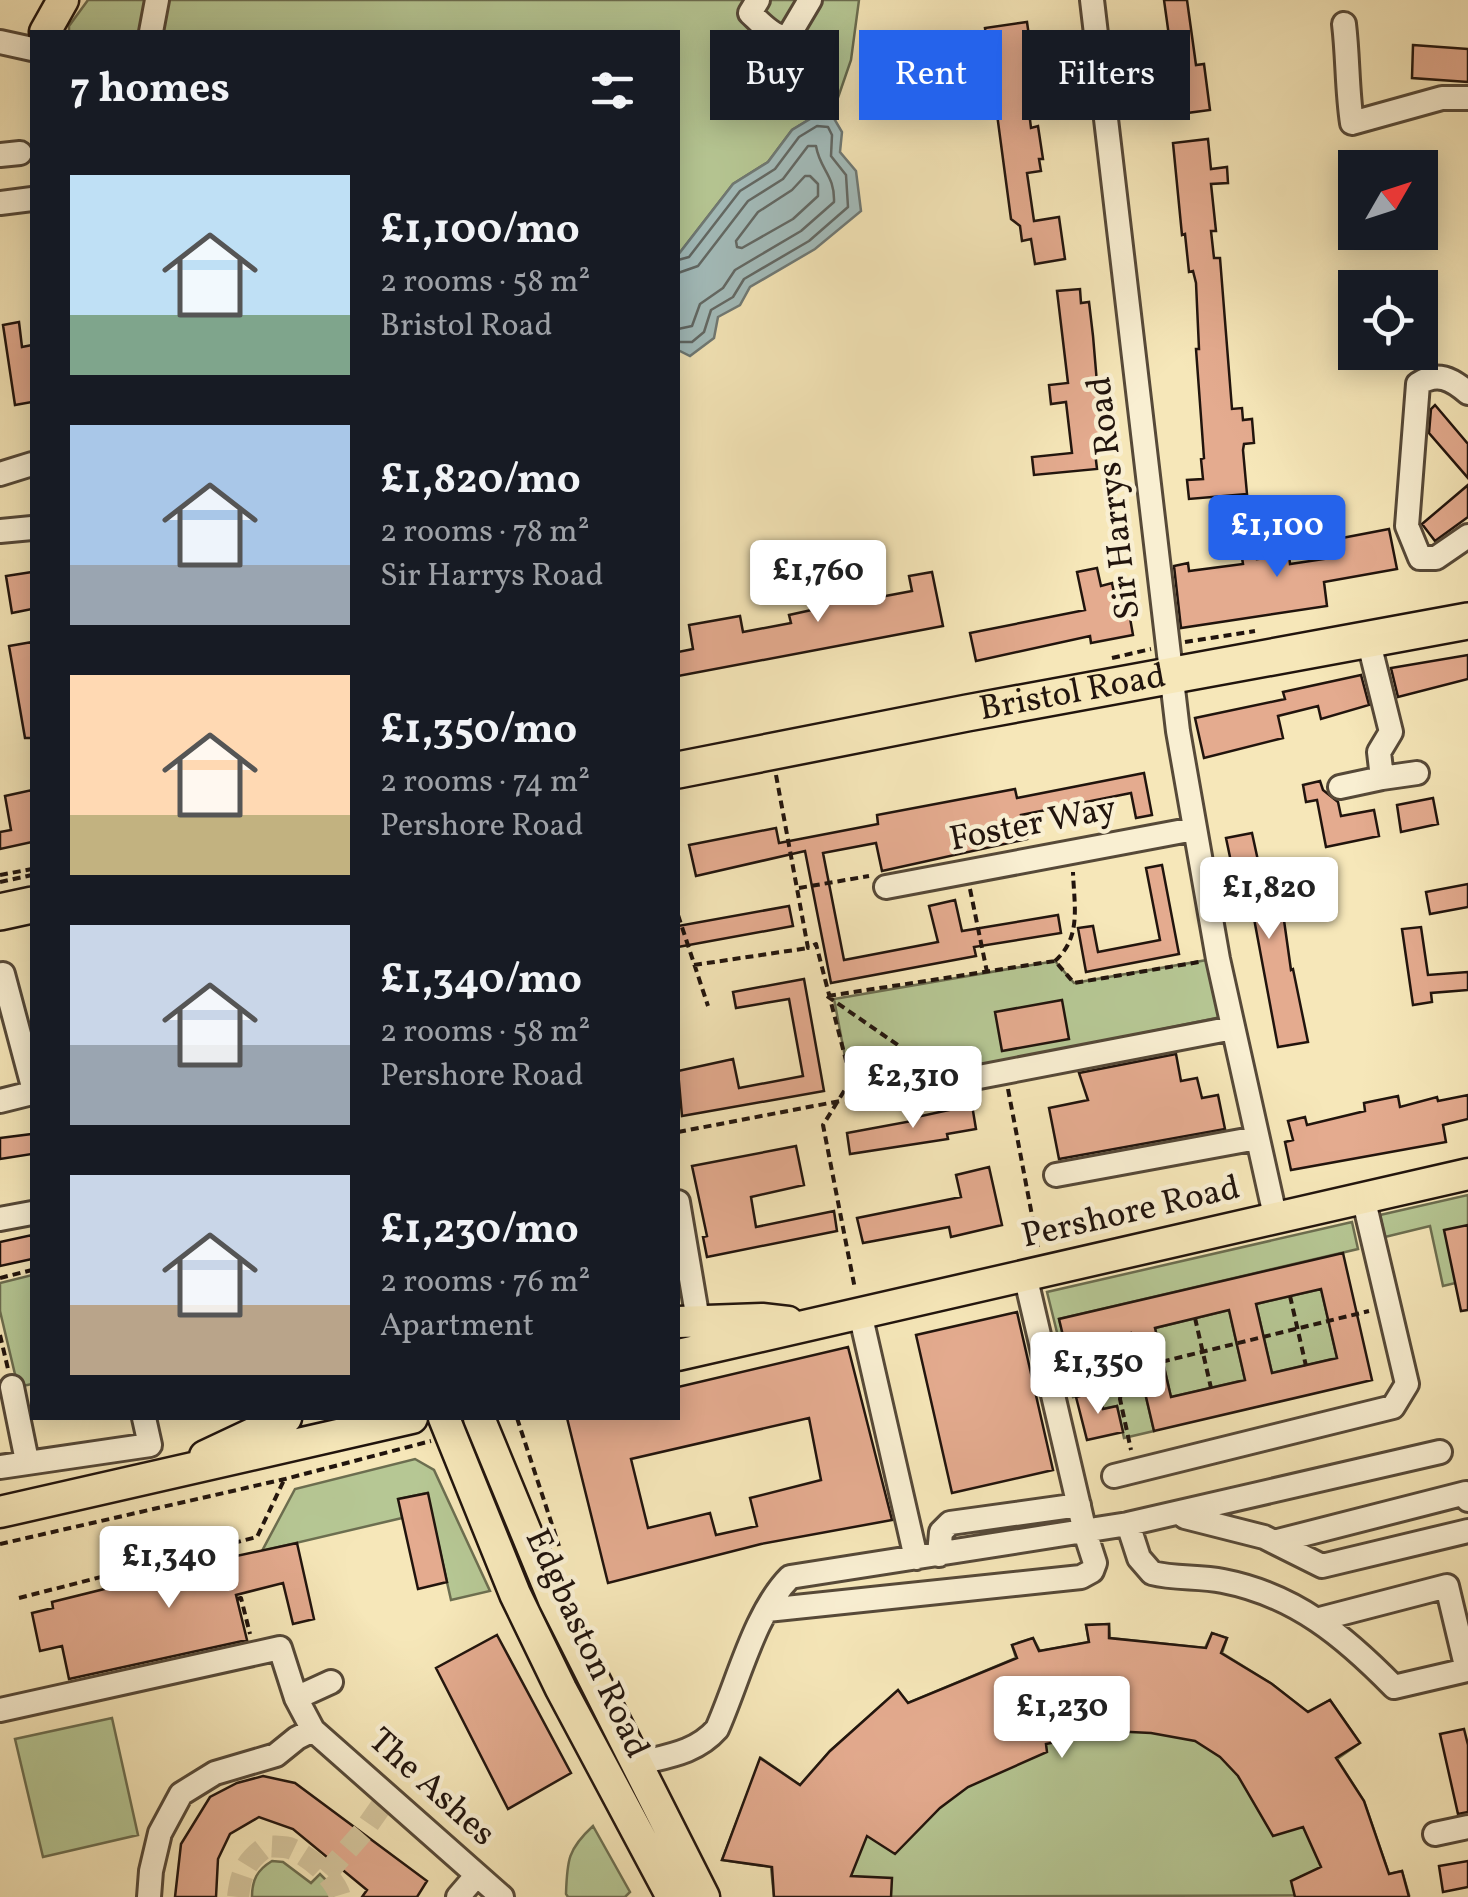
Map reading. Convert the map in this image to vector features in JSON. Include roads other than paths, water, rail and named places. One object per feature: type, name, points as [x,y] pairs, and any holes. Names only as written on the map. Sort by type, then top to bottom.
[{"type":"highway","name":"Bristol Road","points":[[680,770],[967,712],[1173,689],[1368,639],[1468,620]]},
{"type":"highway","points":[[0,885],[30,876]]},
{"type":"highway","points":[[0,912],[30,905]]},
{"type":"main road","points":[[46,30],[63,0]]},
{"type":"main road","name":"Pershore Road","points":[[680,1355],[1468,1174]]},
{"type":"main road","name":"Pershore Road","points":[[688,1321],[810,1324]]},
{"type":"main road","points":[[162,1477],[282,1420]]},
{"type":"main road","name":"Edgbaston Road","points":[[480,1420],[554,1600],[704,1897]]},
{"type":"main road","points":[[0,1512],[429,1425]]},
{"type":"main road","name":"Edgbaston Road","points":[[429,1425],[672,1897]]},
{"type":"main road","points":[[609,1781],[636,1764]]},
{"type":"street","points":[[151,30],[157,0]]},
{"type":"street","points":[[758,0],[750,13],[784,38],[810,0]]},
{"type":"street","name":"Sir Harrys Road","points":[[1092,0],[1173,689],[1218,958],[1276,1220]]},
{"type":"street","points":[[1344,24],[1352,123],[1442,98],[1468,98]]},
{"type":"street","points":[[0,42],[30,49]]},
{"type":"street","points":[[0,203],[30,199]]},
{"type":"street","points":[[1468,393],[1444,377],[1429,376],[1418,384],[1407,526],[1420,558],[1436,558],[1468,536]]},
{"type":"street","points":[[0,474],[30,465]]},
{"type":"street","points":[[0,531],[30,528]]},
{"type":"street","points":[[1368,639],[1391,732],[1379,752],[1382,778]]},
{"type":"street","points":[[1340,787],[1417,773]]},
{"type":"street","name":"Foster Way","points":[[886,887],[1194,828]]},
{"type":"street","points":[[4,974],[30,1075]]},
{"type":"street","points":[[872,1096],[924,1076],[957,1080],[1232,1021]]},
{"type":"street","points":[[0,1101],[30,1094]]},
{"type":"street","points":[[1056,1175],[1256,1138]]},
{"type":"street","points":[[1125,1473],[1393,1407],[1407,1384],[1363,1197]]},
{"type":"street","points":[[0,1219],[30,1213]]},
{"type":"street","points":[[682,1251],[688,1321]]},
{"type":"street","points":[[767,1610],[1081,1577],[1092,1571],[1095,1563],[1078,1505],[1034,1273]]},
{"type":"street","points":[[860,1313],[873,1409],[927,1557]]},
{"type":"street","points":[[12,1387],[27,1461]]},
{"type":"street","points":[[0,1467],[150,1445],[144,1420]]},
{"type":"street","points":[[636,1764],[687,1752],[704,1744],[717,1729],[767,1610],[790,1577],[1176,1515],[1440,1452]]},
{"type":"street","points":[[1274,1542],[1466,1493],[1468,1500]]},
{"type":"street","points":[[927,1557],[950,1523],[1078,1505]]},
{"type":"street","points":[[1176,1515],[1274,1542],[1322,1566],[1468,1532]]},
{"type":"street","points":[[1128,1524],[1140,1558],[1152,1573],[1221,1580],[1280,1598],[1320,1619],[1346,1639],[1394,1687],[1467,1670],[1446,1586],[1320,1619]]},
{"type":"street","name":"The Ashes","points":[[102,1688],[280,1648],[296,1698],[314,1730],[502,1897]]},
{"type":"street","points":[[296,1698],[331,1682]]},
{"type":"street","points":[[0,1710],[102,1688],[124,1704]]},
{"type":"street","points":[[149,1897],[160,1833],[181,1794],[215,1773],[276,1755],[314,1730]]},
{"type":"street","points":[[1436,1834],[1468,1827]]},
{"type":"street","points":[[458,1897],[476,1876]]},
{"type":"water","points":[[808,120],[835,120],[842,132],[840,152],[856,171],[861,211],[815,249],[750,287],[740,305],[718,317],[714,338],[690,356],[680,351],[680,252],[733,184],[768,162],[792,130]]},
{"type":"tunnel","points":[[326,1874],[389,1795]]},
{"type":"tunnel","points":[[238,1897],[246,1868],[267,1846],[289,1848],[307,1857],[328,1876],[340,1897]]}]
